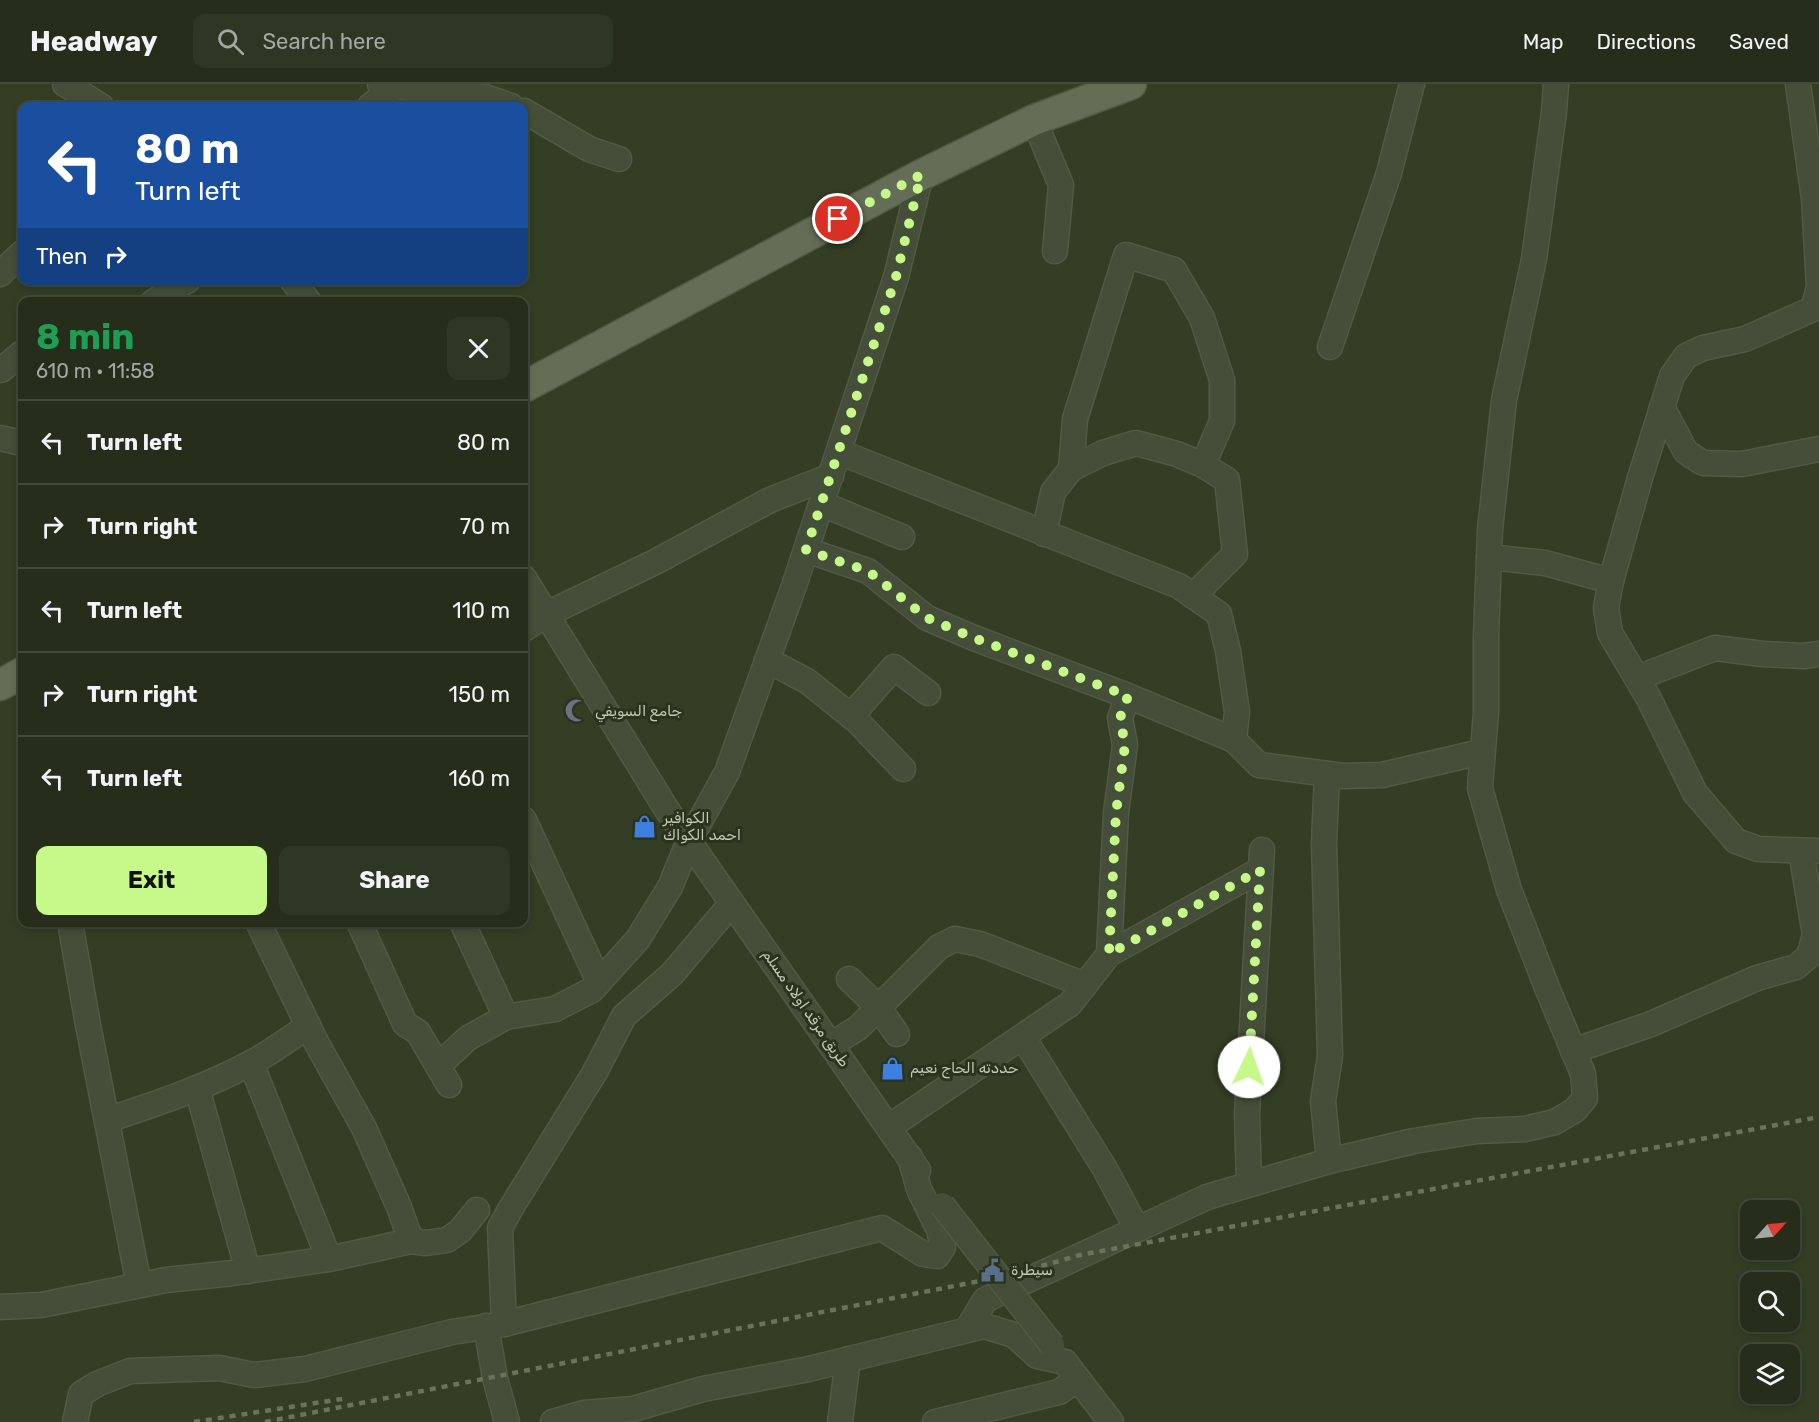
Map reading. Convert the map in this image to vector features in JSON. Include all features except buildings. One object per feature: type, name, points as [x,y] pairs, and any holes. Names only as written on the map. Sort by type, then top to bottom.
[{"type":"main road","points":[[528,385],[921,175],[1034,120],[1131,84]]},
{"type":"main road","points":[[0,686],[18,675]]},
{"type":"street","points":[[65,84],[94,102]]},
{"type":"street","points":[[1330,347],[1389,173],[1412,84]]},
{"type":"street","points":[[968,1330],[985,1300],[1207,1197],[1329,1161],[1414,1141],[1477,1131],[1525,1129],[1555,1122],[1575,1110],[1585,1098],[1583,1074],[1509,890],[1480,788],[1481,752],[1486,712],[1490,530],[1504,400],[1534,259],[1556,84]]},
{"type":"street","points":[[1573,1051],[1651,1024],[1756,978],[1796,967],[1809,956],[1815,935],[1810,851],[1758,849],[1736,841],[1695,793],[1636,678],[1610,633],[1606,608],[1611,581],[1662,407],[1672,376],[1686,356],[1703,348],[1744,339],[1816,309],[1819,287],[1813,149],[1798,84]]},
{"type":"street","points":[[373,102],[388,85],[485,97],[499,102]]},
{"type":"street","points":[[528,113],[589,149],[619,159]]},
{"type":"street","points":[[1034,120],[1061,185],[1055,251]]},
{"type":"street","points":[[361,927],[405,1024],[418,1032],[443,1075],[468,1038],[506,1017],[555,1009],[592,990],[638,939],[670,887],[689,841],[727,772],[822,504],[896,277],[921,175]]},
{"type":"street","points":[[1071,469],[1075,418],[1126,255],[1174,270],[1202,318],[1222,380],[1222,421],[1203,465]]},
{"type":"street","points":[[0,274],[18,257]]},
{"type":"street","points":[[157,292],[176,285]]},
{"type":"street","points":[[296,285],[305,297]]},
{"type":"street","points":[[0,368],[1,370],[18,356]]},
{"type":"street","points":[[1662,407],[1686,452],[1703,463],[1742,464],[1819,449]]},
{"type":"street","points":[[0,438],[18,442]]},
{"type":"street","points":[[1044,534],[1053,492],[1071,469],[1102,453],[1136,443],[1177,454],[1203,465],[1227,480],[1235,554],[1193,596]]},
{"type":"street","points":[[839,452],[1179,586],[1219,614],[1238,712],[1234,740]]},
{"type":"street","points":[[528,627],[770,500],[831,476]]},
{"type":"street","points":[[822,504],[902,537]]},
{"type":"street","points":[[806,550],[868,571],[927,618],[1234,740],[1259,765],[1344,776],[1382,775],[1481,752]]},
{"type":"street","points":[[1489,557],[1545,563],[1611,581]]},
{"type":"street","name":"طريق مرقد اولاد مسلم","points":[[528,584],[667,810],[890,1127],[942,1205],[1109,1421]]},
{"type":"street","points":[[1636,678],[1715,648],[1763,654],[1804,656],[1819,654]]},
{"type":"street","points":[[767,660],[807,681],[851,716],[903,769]]},
{"type":"street","points":[[851,716],[894,667],[928,693]]},
{"type":"street","points":[[1109,954],[1116,813],[1125,745],[1120,718],[1128,696]]},
{"type":"street","points":[[1327,774],[1324,843],[1330,1056],[1323,1101],[1329,1161]]},
{"type":"street","points":[[528,829],[599,982]]},
{"type":"street","points":[[890,1127],[1070,1004],[1109,954],[1261,860],[1247,1114],[1249,1184]]},
{"type":"street","points":[[507,1422],[495,1378],[500,1228],[595,1072],[624,1016],[672,974],[732,903]]},
{"type":"street","points":[[71,927],[139,1285]]},
{"type":"street","points":[[260,927],[308,1026],[363,1128],[399,1207],[411,1241]]},
{"type":"street","points":[[464,927],[506,1017]]},
{"type":"street","points":[[832,1044],[858,1028],[939,947],[955,939],[980,944],[1085,985]]},
{"type":"street","points":[[849,979],[878,1007],[897,1034]]},
{"type":"street","points":[[107,1120],[165,1101],[251,1063],[308,1026]]},
{"type":"street","points":[[1023,1036],[1105,1169],[1137,1229]]},
{"type":"street","points":[[251,1063],[329,1259]]},
{"type":"street","points":[[197,1088],[248,1271]]},
{"type":"street","points":[[75,1422],[81,1394],[97,1384],[130,1371],[219,1368],[254,1375],[305,1369],[452,1332],[495,1325],[882,1228],[923,1254],[937,1256],[943,1247],[939,1230],[919,1189],[910,1157]]},
{"type":"street","points":[[0,1307],[41,1305],[166,1280],[329,1259],[411,1241],[426,1243],[447,1240],[460,1232],[477,1210]]},
{"type":"street","points":[[553,1422],[584,1413],[633,1408],[703,1389],[809,1369],[984,1326],[1014,1335],[1037,1356],[1065,1362],[1059,1392],[934,1422]]},
{"type":"street","points":[[840,1422],[848,1359]]},
{"type":"railway","points":[[265,1422],[1010,1275],[1080,1255],[1819,1117]]},
{"type":"railway","points":[[194,1422],[348,1398]]},
{"type":"place","name":"جامع السويفي","points":[[577,711]]},
{"type":"place","name":"الكوافير احمد الكواك","points":[[645,827]]},
{"type":"place","name":"حددته الحاج نعيم","points":[[892,1068]]},
{"type":"place","name":"سيطرة","points":[[993,1270]]},
{"type":"route","points":[[838,219],[921,175],[896,277],[806,550],[868,571],[927,618],[1128,696],[1120,718],[1125,745],[1116,813],[1109,954],[1260,870],[1249,1067]]}]
